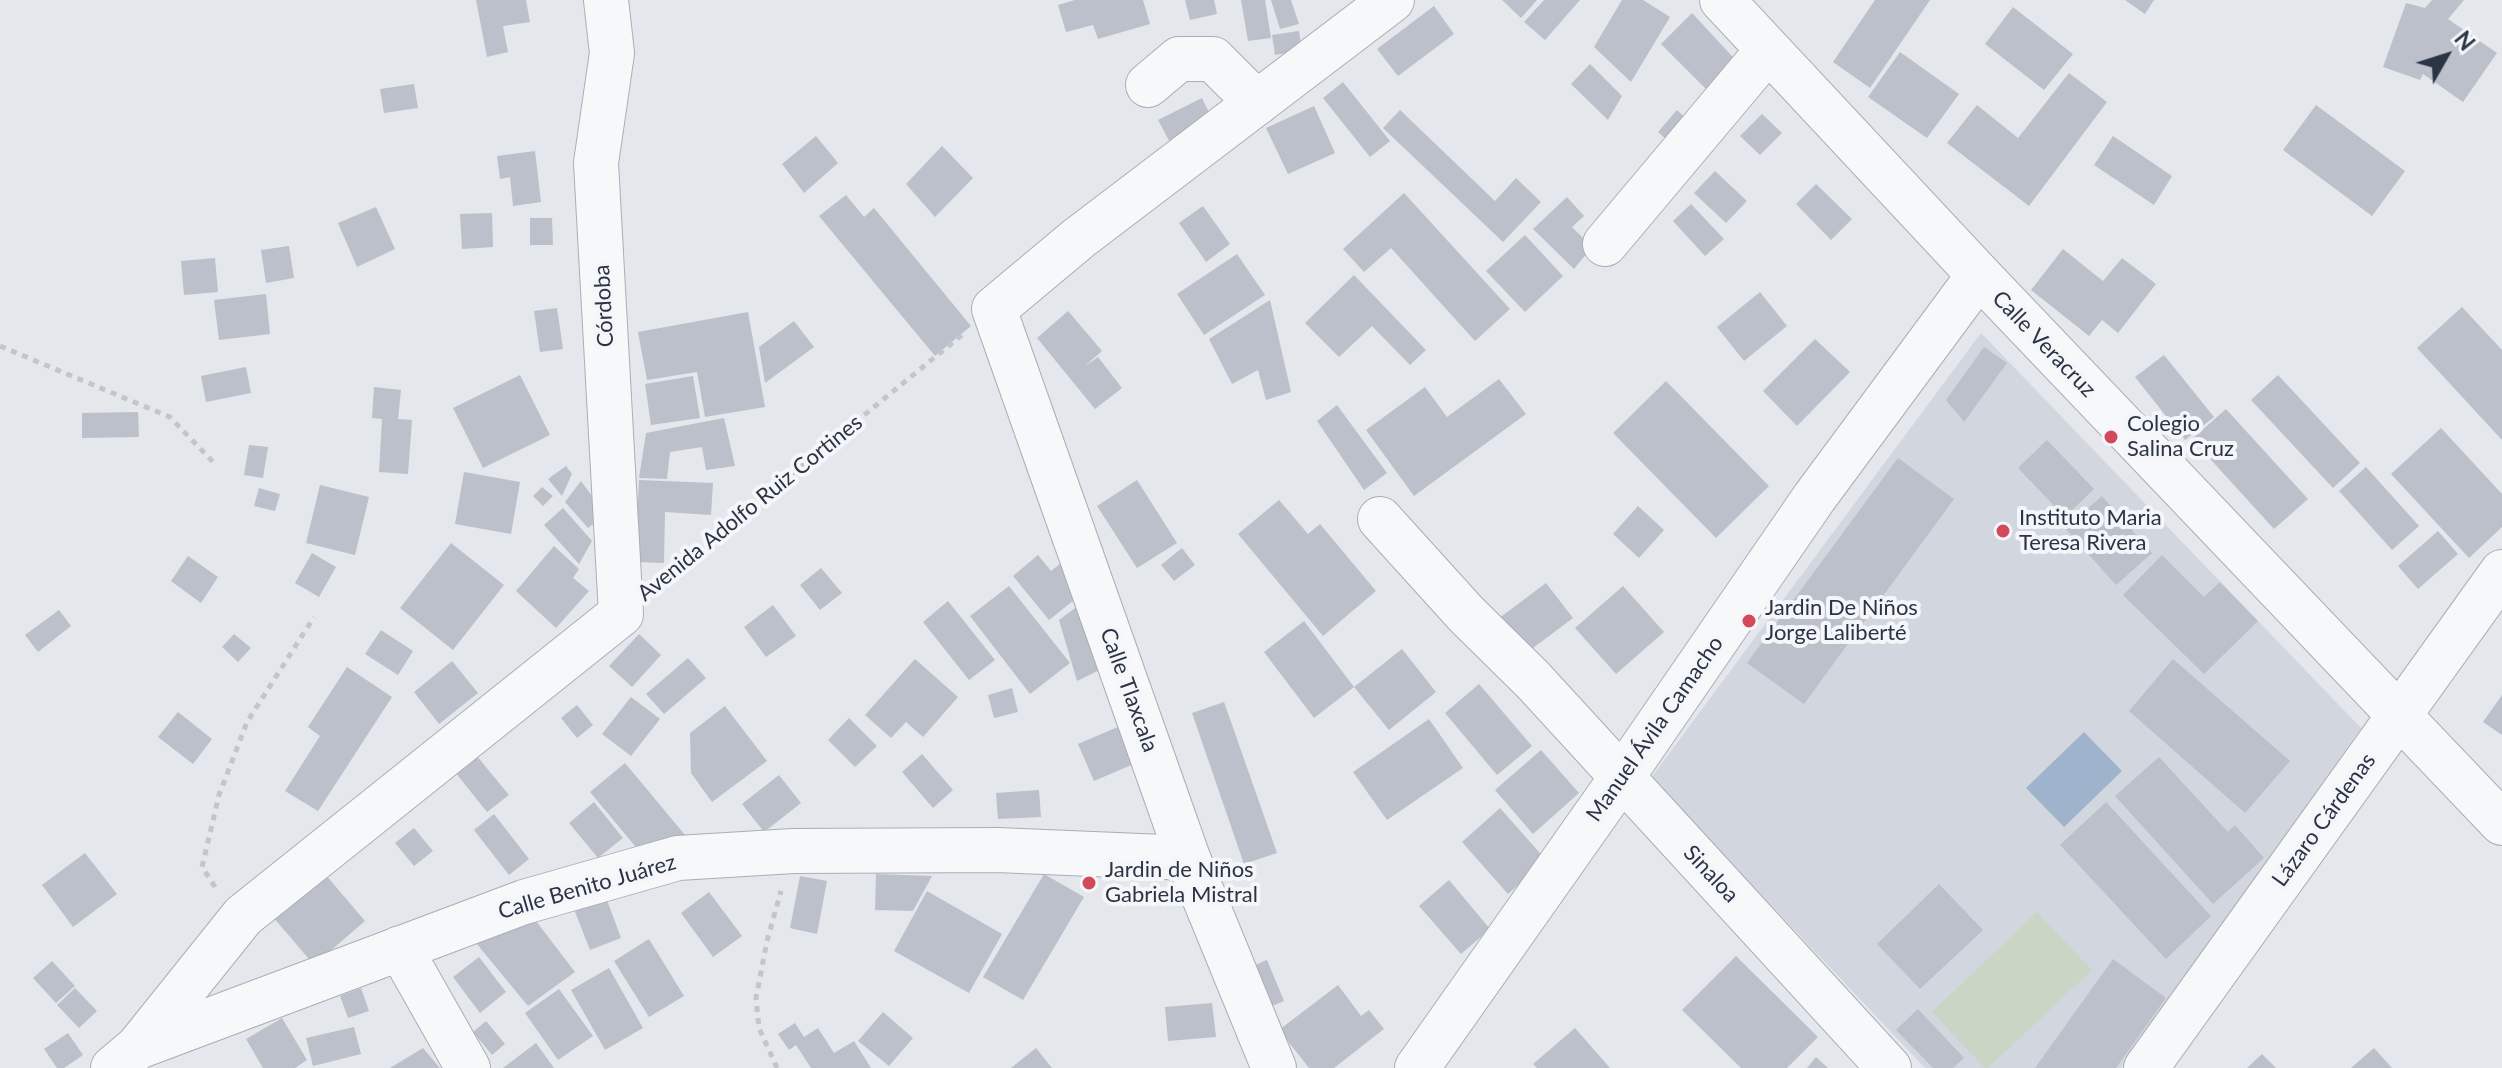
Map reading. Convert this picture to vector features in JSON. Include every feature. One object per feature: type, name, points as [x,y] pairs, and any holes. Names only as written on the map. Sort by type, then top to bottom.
[{"type":"street","name":"Córdoba","points":[[606,0],[612,53],[596,163],[621,614]]},
{"type":"street","points":[[994,309],[1079,238],[1257,103],[1347,15],[1392,0]]},
{"type":"street","name":"Calle Veracruz","points":[[1722,0],[1979,275],[2502,823]]},
{"type":"street","points":[[1605,244],[1768,50]]},
{"type":"street","points":[[1148,85],[1179,59],[1213,59],[1257,103]]},
{"type":"street","name":"Manuel Ávila Camacho","points":[[1417,1068],[1814,498],[1979,275]]},
{"type":"street","name":"Calle Tlaxcala","points":[[994,309],[1188,858],[1274,1068]]},
{"type":"street","name":"Sinaloa","points":[[1380,519],[1466,614],[1533,680],[1889,1068]]},
{"type":"street","name":"Lázaro Cárdenas","points":[[2146,1068],[2502,572]]},
{"type":"street","name":"Avenida Adolfo Ruiz Cortines","points":[[125,1058],[243,916],[621,614]]},
{"type":"street","name":"Calle Benito Juárez","points":[[125,1058],[524,902],[678,858],[793,851],[997,850],[1188,858]]},
{"type":"street","points":[[400,948],[468,1068]]},
{"type":"path","name":"Avenida Adolfo Ruiz Cortines","points":[[621,614],[994,309]]},
{"type":"path","points":[[0,346],[170,417],[215,464]]},
{"type":"path","points":[[243,916],[228,904],[202,867],[219,795],[247,722],[314,617]]},
{"type":"path","points":[[777,1068],[759,1028],[756,998],[767,941],[793,851]]},
{"type":"shaded area","name":"Instituto Maria Teresa Rivera","points":[[1981,333],[2361,728],[2121,1068],[1925,1068],[1651,778]]},
{"type":"green space","points":[[2037,912],[2092,970],[1985,1068],[1932,1012]]},
{"type":"water","points":[[2084,732],[2122,771],[2064,827],[2026,788]]},
{"type":"building","points":[[476,0],[526,0],[530,22],[503,26],[508,52],[487,57]]},
{"type":"building","points":[[1075,0],[1143,0],[1150,24],[1098,39],[1093,25],[1066,32],[1058,5]]},
{"type":"building","points":[[1185,0],[1214,0],[1217,14],[1190,20]]},
{"type":"building","points":[[1241,0],[1265,0],[1271,38],[1248,41]]},
{"type":"building","points":[[1271,0],[1291,0],[1299,24],[1280,29]]},
{"type":"building","points":[[1502,0],[1537,0],[1521,18]]},
{"type":"building","points":[[1544,0],[1580,0],[1545,40],[1524,22]]},
{"type":"building","points":[[1622,0],[1643,0],[1670,17],[1631,82],[1594,47]]},
{"type":"building","points":[[1875,0],[1930,0],[1870,88],[1833,62]]},
{"type":"building","points":[[2125,0],[2154,0],[2145,14]]},
{"type":"building","points":[[2432,0],[2464,0],[2448,19],[2497,53],[2463,102],[2423,74],[2420,80],[2383,67],[2406,3],[2425,8]]},
{"type":"building","points":[[1434,6],[1454,34],[1398,76],[1377,49]]},
{"type":"building","points":[[2013,7],[2073,54],[2044,90],[1985,44]]},
{"type":"building","points":[[1692,13],[1743,68],[1709,92],[1661,44]]},
{"type":"building","points":[[1299,31],[1302,51],[1275,55],[1272,35]]},
{"type":"building","points":[[1900,52],[1959,94],[1927,138],[1868,97]]},
{"type":"building","points":[[1590,64],[1622,96],[1608,120],[1571,84]]},
{"type":"building","points":[[2069,73],[2107,102],[2029,206],[1947,143],[1977,105],[2018,138]]},
{"type":"building","points":[[1343,82],[1390,141],[1370,157],[1323,98]]},
{"type":"building","points":[[414,84],[418,108],[384,113],[380,89]]},
{"type":"building","points":[[1202,98],[1217,129],[1174,150],[1158,120]]},
{"type":"building","points":[[2316,105],[2405,171],[2372,216],[2283,150]]},
{"type":"building","points":[[1314,106],[1335,153],[1288,174],[1266,128]]},
{"type":"building","points":[[1400,110],[1495,201],[1516,178],[1541,202],[1503,242],[1383,128]]},
{"type":"building","points":[[1677,110],[1693,125],[1674,146],[1658,132]]},
{"type":"building","points":[[1762,114],[1782,133],[1760,155],[1740,136]]},
{"type":"building","points":[[816,136],[838,163],[804,193],[782,164]]},
{"type":"building","points":[[2113,136],[2172,176],[2154,205],[2094,165]]},
{"type":"building","points":[[942,146],[973,178],[935,217],[906,184]]},
{"type":"building","points":[[535,151],[541,202],[513,206],[510,177],[500,179],[497,156]]},
{"type":"building","points":[[1715,171],[1747,201],[1726,223],[1694,193]]},
{"type":"building","points":[[1816,184],[1852,219],[1831,240],[1796,204]]},
{"type":"building","points":[[1404,193],[1510,309],[1475,341],[1391,248],[1364,272],[1343,249]]},
{"type":"building","points":[[846,195],[864,217],[874,208],[971,326],[935,356],[819,216]]},
{"type":"building","points":[[1567,197],[1584,216],[1572,227],[1592,247],[1574,269],[1533,229]]},
{"type":"building","points":[[1691,204],[1724,239],[1705,256],[1673,221]]},
{"type":"building","points":[[1203,206],[1230,244],[1206,262],[1179,223]]},
{"type":"building","points":[[376,207],[395,249],[357,267],[338,223]]},
{"type":"building","points":[[492,213],[493,247],[462,249],[460,214]]},
{"type":"building","points":[[530,218],[552,218],[553,245],[530,245]]},
{"type":"building","points":[[1525,235],[1563,276],[1525,312],[1486,271]]},
{"type":"building","points":[[289,246],[294,278],[266,283],[261,250]]},
{"type":"building","points":[[2063,249],[2103,281],[2122,258],[2156,284],[2118,333],[2102,320],[2089,336],[2031,290]]},
{"type":"building","points":[[1237,254],[1265,295],[1204,335],[1177,294]]},
{"type":"building","points":[[215,258],[218,292],[184,295],[181,261]]},
{"type":"building","points":[[1354,275],[1426,350],[1410,365],[1372,326],[1339,357],[1305,323]]},
{"type":"building","points":[[1760,292],[1787,326],[1744,361],[1717,327]]},
{"type":"building","points":[[266,294],[270,334],[219,340],[214,300]]},
{"type":"building","points":[[1270,300],[1291,392],[1266,400],[1258,370],[1232,384],[1209,339]]},
{"type":"building","points":[[2462,307],[2502,350],[2502,440],[2417,348]]},
{"type":"building","points":[[557,308],[563,349],[540,352],[534,311]]},
{"type":"building","points":[[1068,311],[1102,351],[1084,367],[1098,357],[1122,388],[1095,409],[1037,338]]},
{"type":"building","points":[[748,312],[765,407],[705,417],[697,372],[647,380],[638,332]]},
{"type":"building","points":[[794,321],[814,347],[765,383],[759,347]]},
{"type":"building","points":[[1815,339],[1850,372],[1797,426],[1763,391]]},
{"type":"building","points":[[1984,347],[2007,363],[1964,422],[1946,400]]},
{"type":"building","points":[[2164,355],[2214,417],[2185,440],[2135,377]]},
{"type":"building","points":[[246,367],[251,393],[206,402],[201,376]]},
{"type":"building","points":[[520,375],[550,435],[483,468],[453,408]]},
{"type":"building","points":[[2278,375],[2360,463],[2333,488],[2251,400]]},
{"type":"building","points":[[693,376],[700,418],[651,425],[645,384]]},
{"type":"building","points":[[1499,379],[1526,414],[1414,496],[1366,430],[1425,387],[1447,417]]},
{"type":"building","points":[[1666,381],[1769,486],[1716,538],[1613,433]]},
{"type":"building","points":[[374,387],[401,390],[398,419],[412,420],[408,474],[379,472],[382,419],[372,418]]},
{"type":"building","points":[[1337,405],[1387,473],[1364,490],[1317,421]]},
{"type":"building","points":[[2226,409],[2308,499],[2274,529],[2192,439]]},
{"type":"building","points":[[138,412],[139,437],[82,438],[82,413]]},
{"type":"building","points":[[724,418],[735,466],[706,470],[702,447],[670,452],[667,479],[639,478],[646,433]]},
{"type":"building","points":[[2441,428],[2502,494],[2502,527],[2469,558],[2391,474]]},
{"type":"building","points":[[2047,440],[2094,489],[2065,517],[2018,468]]},
{"type":"building","points":[[249,445],[268,447],[263,478],[244,475]]},
{"type":"building","points":[[1898,458],[1954,499],[1804,704],[1747,663]]},
{"type":"building","points":[[566,466],[572,474],[562,496],[548,479]]},
{"type":"building","points":[[2366,467],[2419,526],[2392,550],[2339,491]]},
{"type":"building","points":[[464,472],[520,482],[511,534],[455,524]]},
{"type":"building","points":[[639,480],[713,483],[711,515],[665,512],[664,563],[635,562]]},
{"type":"building","points":[[1137,480],[1177,543],[1137,568],[1097,506]]},
{"type":"building","points":[[581,481],[606,515],[588,528],[565,502]]},
{"type":"building","points":[[320,485],[369,497],[355,555],[306,543]]},
{"type":"building","points":[[542,487],[553,496],[543,506],[533,496]]},
{"type":"building","points":[[259,488],[280,494],[275,511],[254,506]]},
{"type":"building","points":[[2102,496],[2152,553],[2116,585],[2065,528]]},
{"type":"building","points":[[1279,500],[1308,534],[1320,524],[1376,591],[1323,636],[1238,534]]},
{"type":"building","points":[[1638,506],[1664,530],[1639,558],[1613,534]]},
{"type":"building","points":[[563,508],[592,541],[579,564],[544,525]]},
{"type":"building","points":[[2438,531],[2458,554],[2418,589],[2398,566]]},
{"type":"building","points":[[451,543],[504,585],[453,650],[400,608]]},
{"type":"building","points":[[554,546],[579,569],[573,578],[589,591],[556,628],[516,591]]},
{"type":"building","points":[[1182,548],[1195,565],[1174,581],[1161,565]]},
{"type":"building","points":[[312,553],[336,567],[319,597],[295,583]]},
{"type":"building","points":[[1038,555],[1051,571],[1066,559],[1078,597],[1049,620],[1013,576]]},
{"type":"building","points":[[2162,555],[2204,597],[2220,582],[2258,621],[2204,674],[2123,595]]},
{"type":"building","points":[[188,556],[218,577],[201,603],[171,581]]},
{"type":"building","points":[[821,568],[842,593],[820,610],[800,585]]},
{"type":"building","points":[[1546,583],[1573,618],[1525,654],[1498,619]]},
{"type":"building","points":[[1009,586],[1070,663],[1030,694],[970,616]]},
{"type":"building","points":[[1623,586],[1664,632],[1616,674],[1575,628]]},
{"type":"building","points":[[1091,596],[1110,665],[1077,681],[1059,620]]},
{"type":"building","points":[[948,601],[995,660],[969,680],[923,622]]},
{"type":"building","points":[[773,605],[796,636],[766,657],[744,627]]},
{"type":"building","points":[[59,610],[71,626],[38,652],[25,635]]},
{"type":"building","points":[[1304,621],[1354,687],[1314,718],[1264,652]]},
{"type":"building","points":[[381,630],[413,651],[398,675],[365,654]]},
{"type":"building","points":[[234,634],[251,648],[238,662],[222,647]]},
{"type":"building","points":[[639,634],[661,655],[632,687],[609,666]]},
{"type":"building","points":[[1402,649],[1436,692],[1389,730],[1354,687]]},
{"type":"building","points":[[688,658],[706,678],[664,714],[646,694]]},
{"type":"building","points":[[915,659],[958,697],[923,737],[906,722],[891,738],[865,715]]},
{"type":"building","points":[[2173,659],[2290,761],[2245,813],[2129,711]]},
{"type":"building","points":[[452,661],[478,693],[439,724],[414,692]]},
{"type":"building","points":[[347,667],[392,697],[318,811],[285,791],[320,736],[308,727]]},
{"type":"building","points":[[1479,684],[1532,746],[1497,775],[1445,713]]},
{"type":"building","points":[[1012,688],[1018,712],[994,718],[988,695]]},
{"type":"building","points":[[2502,695],[2502,735],[2483,722]]},
{"type":"building","points":[[631,697],[660,719],[631,756],[602,734]]},
{"type":"building","points":[[1224,702],[1277,853],[1244,864],[1192,713]]},
{"type":"building","points":[[577,705],[593,725],[577,738],[561,718]]},
{"type":"building","points":[[725,706],[767,761],[712,802],[691,773],[690,733]]},
{"type":"building","points":[[178,712],[212,739],[193,764],[158,737]]},
{"type":"building","points":[[849,718],[877,746],[855,767],[828,740]]},
{"type":"building","points":[[1429,719],[1463,768],[1387,820],[1353,772]]},
{"type":"building","points":[[1127,723],[1143,760],[1094,781],[1078,744]]},
{"type":"building","points":[[1541,750],[1579,793],[1533,834],[1495,790]]},
{"type":"building","points":[[922,754],[953,790],[933,808],[902,772]]},
{"type":"building","points":[[476,755],[509,795],[487,812],[455,772]]},
{"type":"building","points":[[2159,757],[2228,832],[2235,825],[2264,858],[2213,904],[2115,796]]},
{"type":"building","points":[[625,763],[685,835],[650,864],[590,792]]},
{"type":"building","points":[[779,775],[801,803],[764,832],[742,804]]},
{"type":"building","points":[[1039,790],[1041,817],[998,819],[996,793]]},
{"type":"building","points":[[594,802],[623,838],[598,858],[569,823]]},
{"type":"building","points":[[2106,802],[2211,916],[2166,959],[2060,845]]},
{"type":"building","points":[[1500,808],[1546,860],[1508,894],[1462,842]]},
{"type":"building","points":[[494,814],[529,859],[509,875],[474,830]]},
{"type":"building","points":[[414,828],[433,851],[414,866],[395,843]]},
{"type":"building","points":[[85,853],[117,894],[73,927],[42,885]]},
{"type":"building","points":[[325,874],[365,921],[314,965],[273,917]]},
{"type":"building","points":[[876,874],[932,876],[913,911],[875,910]]},
{"type":"building","points":[[1044,874],[1084,897],[1023,1000],[983,977]]},
{"type":"building","points":[[800,876],[827,881],[817,934],[790,928]]},
{"type":"building","points":[[1449,880],[1490,929],[1461,954],[1419,906]]},
{"type":"building","points":[[1939,884],[1983,930],[1920,989],[1877,944]]},
{"type":"building","points":[[927,891],[1002,934],[969,993],[894,951]]},
{"type":"building","points":[[604,892],[621,938],[590,950],[572,904]]},
{"type":"building","points":[[709,892],[742,936],[713,957],[681,913]]},
{"type":"building","points":[[536,921],[575,972],[528,1006],[476,943]]},
{"type":"building","points":[[649,939],[684,996],[649,1017],[614,961]]},
{"type":"building","points":[[1736,956],[1818,1037],[1787,1068],[1741,1068],[1682,1010]]},
{"type":"building","points":[[479,957],[506,992],[480,1013],[453,977]]},
{"type":"building","points":[[2113,959],[2166,998],[2116,1068],[2035,1068]]},
{"type":"building","points":[[1267,960],[1284,1001],[1265,1009],[1248,968]]},
{"type":"building","points":[[52,961],[75,986],[56,1003],[33,978]]},
{"type":"building","points":[[609,968],[643,1028],[605,1050],[571,990]]},
{"type":"building","points":[[1338,985],[1361,1016],[1369,1010],[1384,1029],[1334,1068],[1309,1068],[1279,1030]]},
{"type":"building","points":[[75,988],[97,1011],[79,1028],[57,1005]]},
{"type":"building","points":[[361,988],[369,1011],[348,1018],[340,996]]},
{"type":"building","points":[[559,989],[593,1036],[558,1060],[525,1013]]},
{"type":"building","points":[[1212,1003],[1216,1037],[1168,1041],[1165,1007]]},
{"type":"building","points":[[1918,1009],[1964,1058],[1953,1068],[1933,1068],[1896,1030]]},
{"type":"building","points":[[883,1012],[913,1038],[889,1066],[858,1041]]},
{"type":"building","points":[[282,1018],[307,1060],[295,1068],[263,1068],[246,1039]]},
{"type":"building","points":[[486,1021],[505,1044],[492,1055],[473,1032]]},
{"type":"building","points":[[795,1023],[804,1037],[818,1028],[834,1053],[854,1041],[871,1068],[811,1068],[796,1045],[789,1050],[778,1034]]},
{"type":"building","points":[[354,1027],[361,1054],[313,1066],[306,1038]]},
{"type":"building","points":[[1575,1028],[1610,1068],[1537,1068],[1533,1064]]},
{"type":"building","points":[[68,1033],[83,1055],[64,1068],[57,1068],[44,1049]]},
{"type":"building","points":[[536,1043],[554,1068],[503,1068]]},
{"type":"building","points":[[423,1048],[440,1068],[390,1068]]},
{"type":"building","points":[[1036,1048],[1052,1068],[1011,1068]]},
{"type":"building","points":[[2374,1048],[2392,1068],[2351,1068]]},
{"type":"building","points":[[2262,1054],[2276,1068],[2247,1068]]},
{"type":"building","points":[[1816,1057],[1828,1068],[1807,1068]]},
{"type":"place","name":"Colegio Salina Cruz","points":[[2111,437]]},
{"type":"place","name":"Instituto Maria Teresa Rivera","points":[[2003,531]]},
{"type":"place","name":"Jardin De Niños Jorge Laliberté","points":[[1749,621]]},
{"type":"place","name":"Jardin de Niños Gabriela Mistral","points":[[1089,883]]}]
